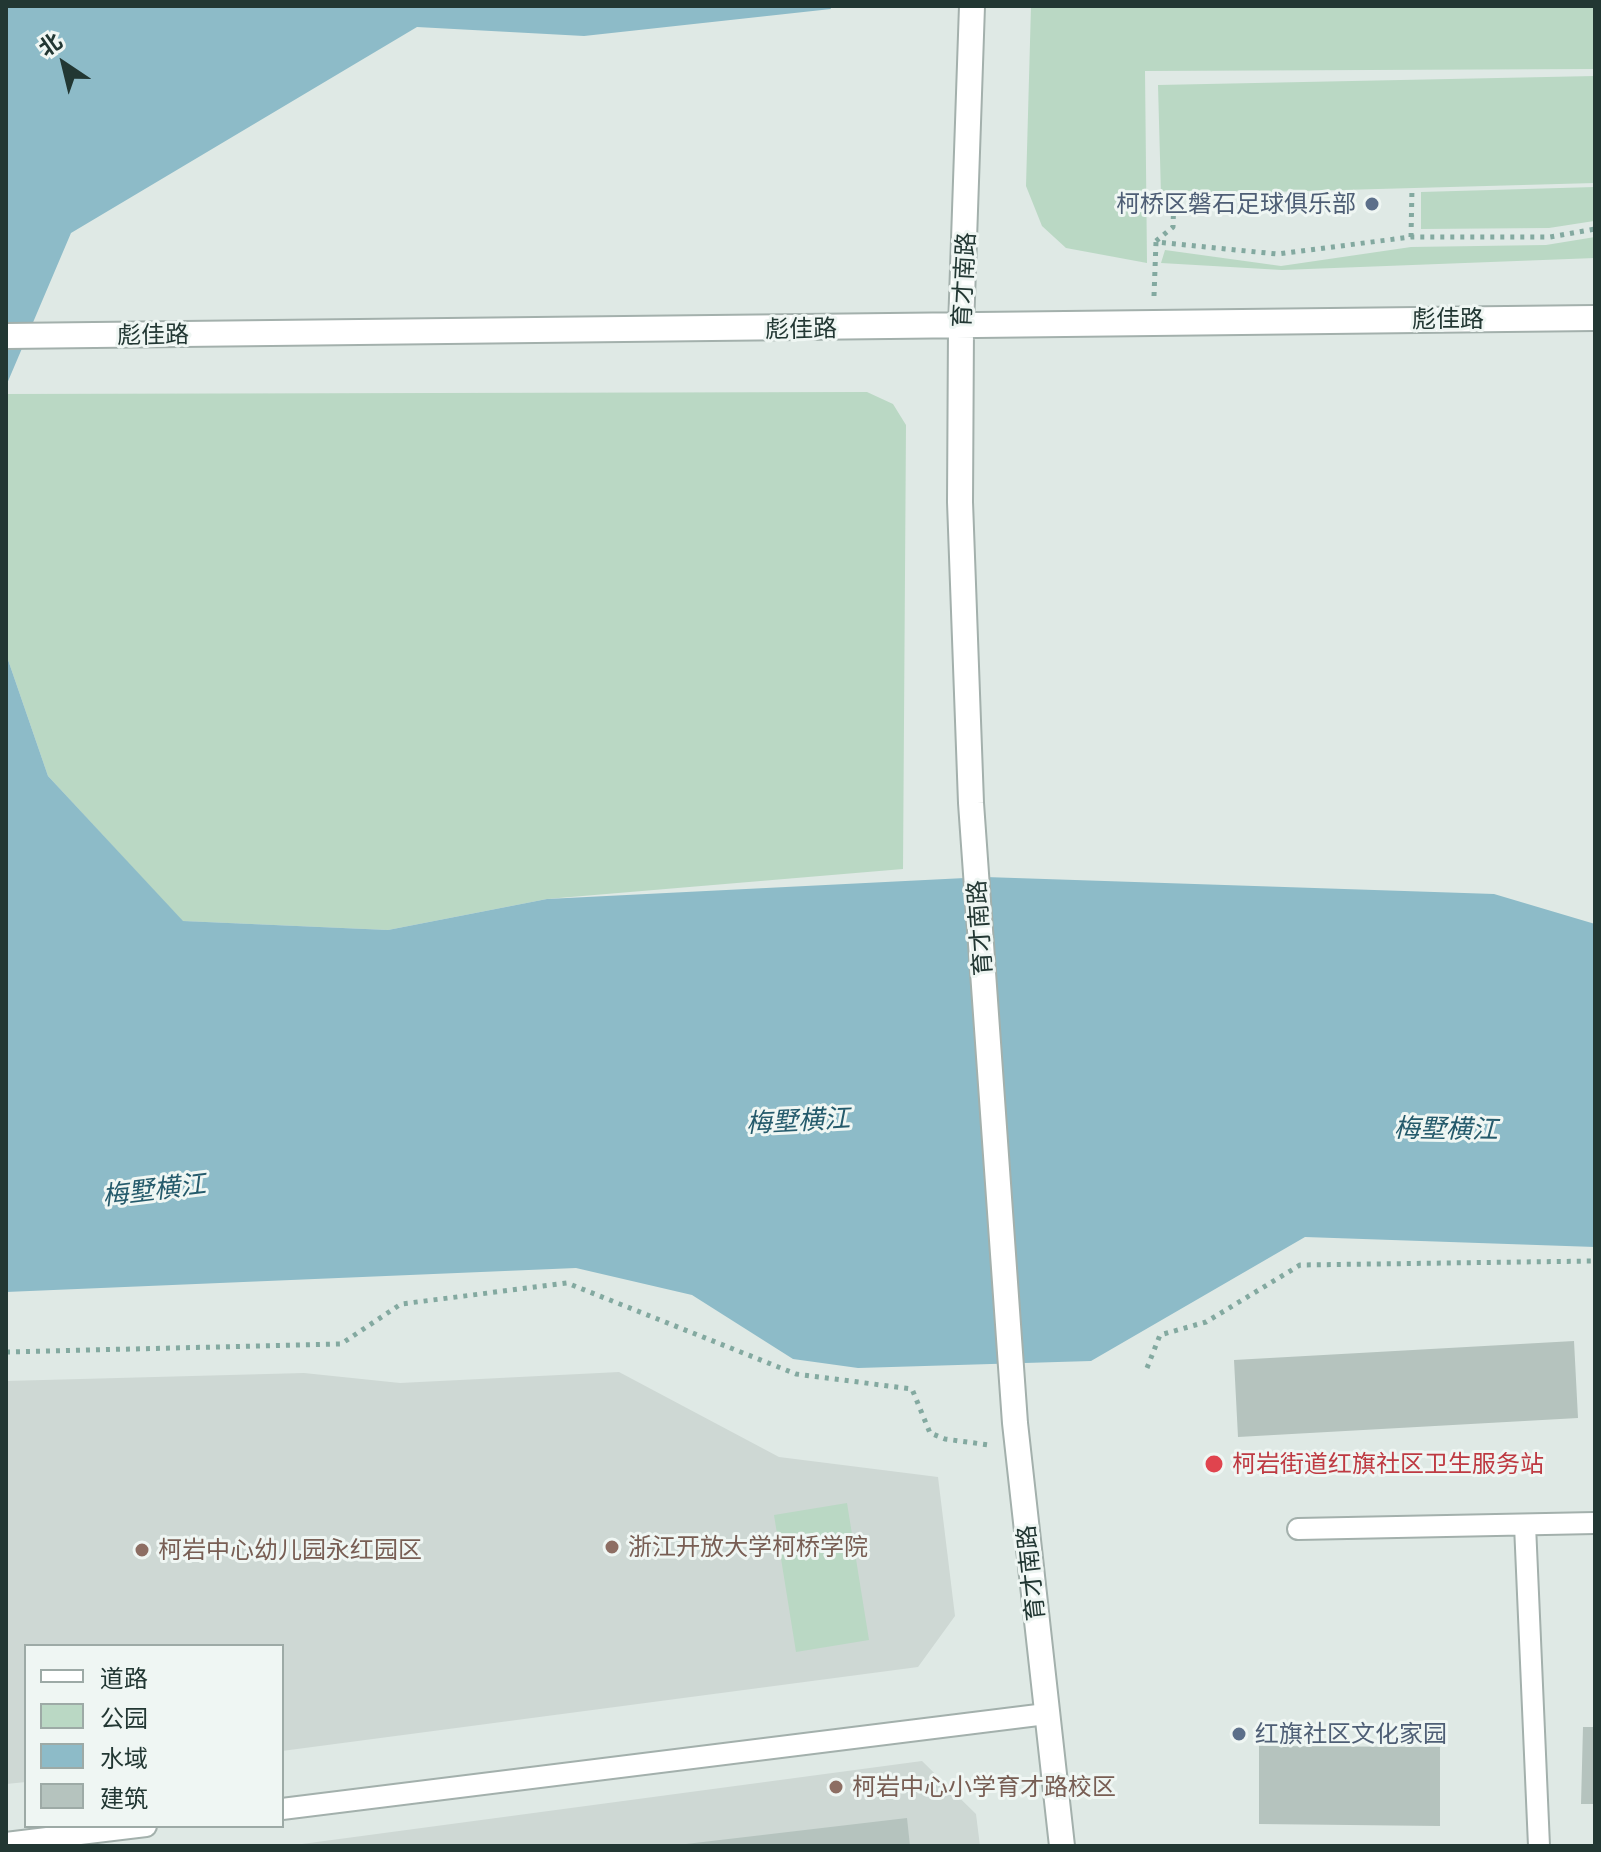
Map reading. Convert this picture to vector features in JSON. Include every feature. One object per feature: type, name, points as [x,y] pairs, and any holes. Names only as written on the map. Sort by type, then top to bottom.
[{"type":"street","name":"育才南路","points":[[972,6],[961,327],[960,502],[971,803],[1015,1423],[1062,1846]]},
{"type":"street","name":"彪佳路","points":[[6,336],[1595,318]]},
{"type":"lane","points":[[1298,1529],[1595,1523]]},
{"type":"lane","points":[[1525,1525],[1539,1846]]},
{"type":"lane","points":[[284,1809],[1046,1714]]},
{"type":"lane","points":[[6,1843],[130,1828]]},
{"type":"path","points":[[1411,237],[1412,188]]},
{"type":"path","points":[[1154,321],[1156,242],[1173,227],[1174,195]]},
{"type":"path","points":[[1156,242],[1277,254],[1411,237],[1550,237],[1595,229]]},
{"type":"path","points":[[1147,1368],[1160,1335],[1206,1322],[1300,1265],[1595,1261]]},
{"type":"path","points":[[6,1352],[341,1344],[401,1304],[567,1283],[796,1374],[912,1389],[930,1433],[945,1439],[1018,1449]]},
{"type":"shaded area","name":"浙江开放大学柯桥学院","points":[[619,1372],[779,1457],[938,1477],[955,1616],[918,1667],[284,1751],[284,1644],[24,1644],[24,1782],[6,1784],[6,1381],[304,1373],[400,1383]]},
{"type":"shaded area","name":"柯岩中心小学育才路校区","points":[[922,1761],[976,1814],[980,1846],[287,1846]]},
{"type":"green space","points":[[1031,6],[1595,6],[1595,69],[1145,71],[1147,263],[1066,248],[1042,226],[1026,186]]},
{"type":"green space","points":[[1595,76],[1595,183],[1161,195],[1158,85]]},
{"type":"green space","points":[[1595,187],[1594,221],[1549,228],[1421,229],[1421,192]]},
{"type":"green space","points":[[1595,237],[1595,258],[1282,270],[1161,263],[1165,250],[1281,266],[1411,247],[1546,245]]},
{"type":"green space","points":[[867,392],[893,404],[906,425],[903,869],[547,899],[388,930],[182,921],[48,776],[6,654],[6,394]]},
{"type":"green space","points":[[847,1503],[869,1640],[796,1652],[774,1515]]},
{"type":"water","points":[[6,6],[830,6],[831,9],[584,36],[417,27],[71,233],[6,386]]},
{"type":"water","name":"梅墅横江","points":[[6,654],[48,776],[183,921],[388,930],[547,899],[985,877],[1494,894],[1595,924],[1595,1247],[1305,1237],[1091,1361],[858,1368],[793,1359],[692,1295],[576,1268],[6,1292]]},
{"type":"building","points":[[1574,1341],[1578,1418],[1238,1437],[1234,1360]]},
{"type":"building","points":[[1583,1727],[1595,1727],[1595,1804],[1581,1804]]},
{"type":"building","points":[[1259,1746],[1440,1747],[1440,1826],[1259,1824]]},
{"type":"building","points":[[907,1818],[910,1846],[686,1846],[686,1844]]},
{"type":"place","name":"柯桥区磐石足球俱乐部","points":[[1372,204]]},
{"type":"place","name":"柯岩街道红旗社区卫生服务站","points":[[1214,1464]]},
{"type":"place","name":"浙江开放大学柯桥学院","points":[[612,1547]]},
{"type":"place","name":"柯岩中心幼儿园永红园区","points":[[142,1550]]},
{"type":"place","name":"红旗社区文化家园","points":[[1239,1734]]},
{"type":"place","name":"柯岩中心小学育才路校区","points":[[836,1787]]}]
